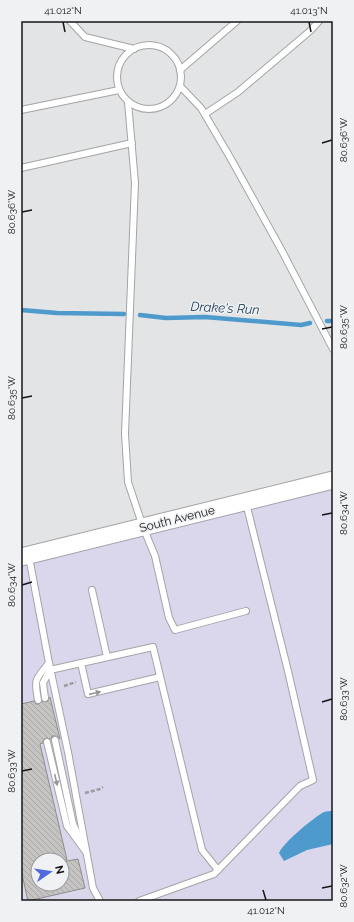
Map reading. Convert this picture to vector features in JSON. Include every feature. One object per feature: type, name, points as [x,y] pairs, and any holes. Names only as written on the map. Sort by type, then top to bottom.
[{"type":"main road","name":"South Avenue","points":[[25,556],[333,480]]},
{"type":"lane","points":[[70,21],[85,37],[134,48]]},
{"type":"lane","points":[[180,70],[237,21]]},
{"type":"lane","points":[[205,114],[238,92],[310,31],[319,21]]},
{"type":"lane","points":[[143,45],[153,45],[171,53],[177,61],[180,70],[180,86],[176,96],[159,108],[148,110],[138,108],[128,102],[119,90],[117,71],[121,62],[126,54],[134,48],[143,45]]},
{"type":"lane","points":[[180,86],[205,114],[282,251],[333,349]]},
{"type":"lane","points":[[21,110],[119,90]]},
{"type":"lane","points":[[128,102],[135,183],[125,434],[128,482],[143,527],[155,556],[170,618],[175,630],[246,611]]},
{"type":"lane","points":[[21,168],[132,143]]},
{"type":"lane","points":[[139,901],[214,874],[300,786],[313,780],[288,671],[246,502]]},
{"type":"lane","points":[[25,556],[50,667],[93,888],[100,901]]},
{"type":"lane","points":[[92,590],[107,658]]},
{"type":"lane","points":[[38,700],[35,684],[39,676],[50,667],[107,658],[154,647],[202,850],[218,870]]},
{"type":"lane","points":[[81,663],[88,694],[160,677]]},
{"type":"lane","points":[[45,698],[43,683],[50,667]]},
{"type":"lane","points":[[55,740],[74,824],[87,853]]},
{"type":"lane","points":[[47,742],[67,826],[87,853]]},
{"type":"path","points":[[54,688],[85,680]]},
{"type":"path","points":[[94,791],[103,787]]},
{"type":"shaded area","points":[[333,480],[333,901],[21,901],[21,557]]},
{"type":"water","points":[[333,811],[333,844],[307,850],[284,861],[279,853],[282,848],[299,831],[319,815],[325,812]]},
{"type":"building","points":[[50,697],[60,739],[56,736],[52,736],[51,739],[46,738],[43,740],[43,743],[40,744],[65,852],[30,852],[30,892],[67,892],[28,901],[21,870],[21,704],[34,701],[36,704],[39,704],[42,701],[47,702]]},
{"type":"building","points":[[78,859],[85,888],[70,891],[70,860]]},
{"type":"waterway","name":"Drake's Run","points":[[21,310],[57,313],[124,314]]},
{"type":"waterway","name":"Drake's Run","points":[[140,315],[166,318],[205,317],[301,325],[310,323]]},
{"type":"waterway","name":"Drake's Run","points":[[327,321],[333,321]]}]
